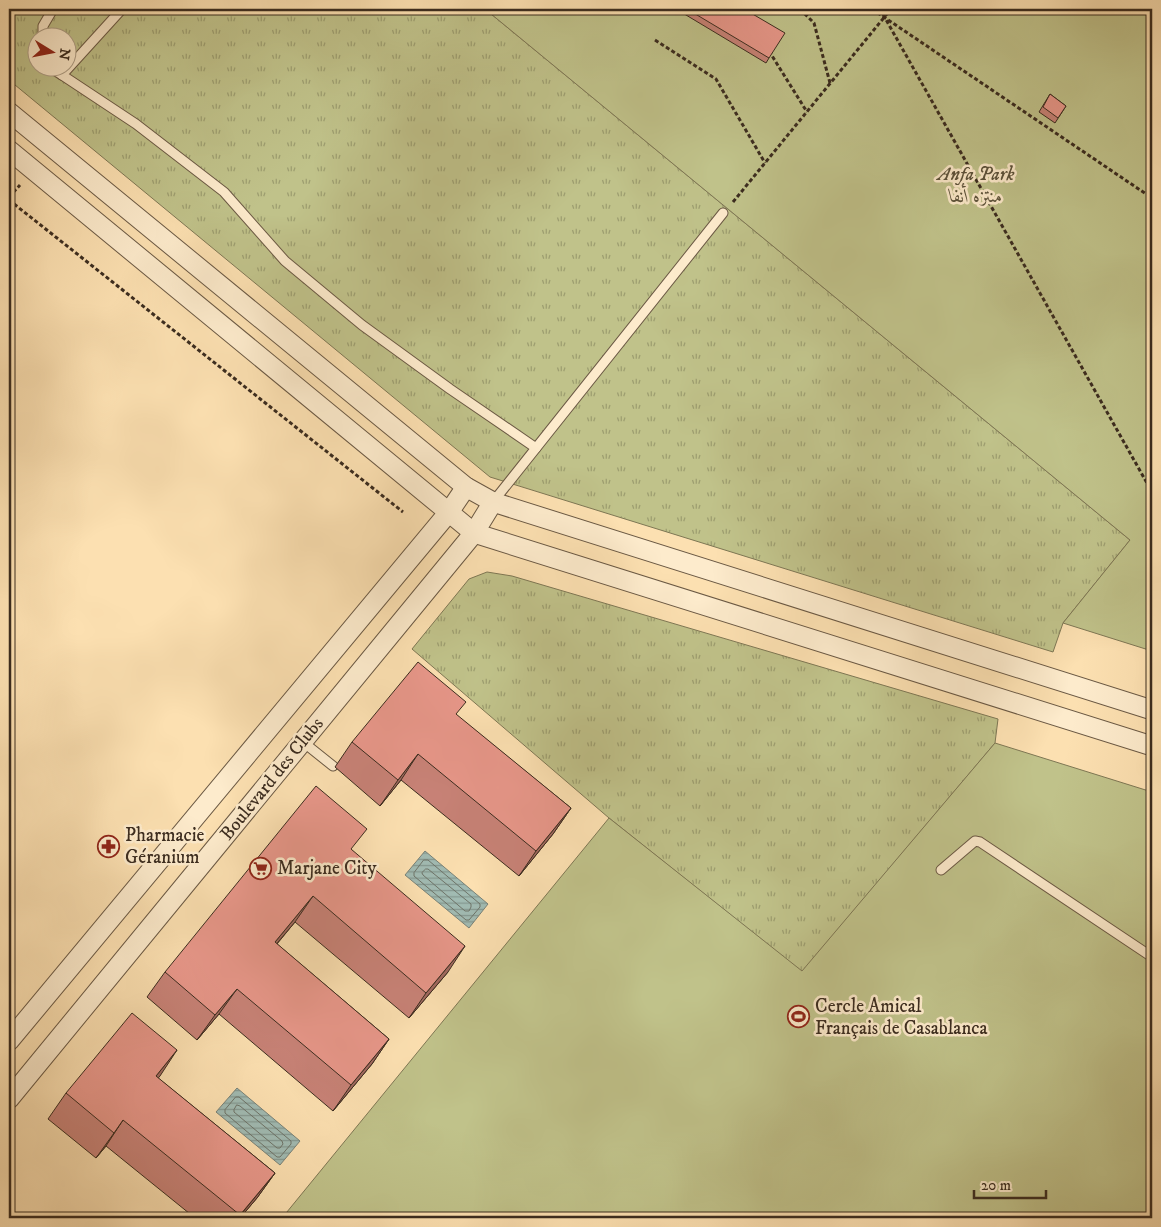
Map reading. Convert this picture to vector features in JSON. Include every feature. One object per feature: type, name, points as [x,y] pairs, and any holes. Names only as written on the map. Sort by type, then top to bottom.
[{"type":"street","points":[[9,112],[466,487],[493,502],[1152,710]]},
{"type":"street","points":[[9,150],[474,533],[1152,746]]},
{"type":"street","name":"Boulevard des Clubs","points":[[9,1041],[449,512],[466,487]]},
{"type":"street","name":"Boulevard des Clubs","points":[[9,1099],[474,533],[493,502]]},
{"type":"lane","points":[[43,28],[53,9]]},
{"type":"lane","points":[[78,57],[122,9]]},
{"type":"lane","points":[[67,78],[136,124],[224,192],[285,261],[362,325],[536,448]]},
{"type":"lane","points":[[493,502],[723,213]]},
{"type":"lane","points":[[303,742],[333,766]]},
{"type":"lane","points":[[941,870],[975,841],[980,842],[1152,957]]},
{"type":"path","points":[[800,9],[814,23],[830,84]]},
{"type":"path","points":[[872,9],[1152,198]]},
{"type":"path","points":[[880,9],[1152,492]]},
{"type":"path","points":[[723,213],[891,9]]},
{"type":"path","points":[[655,40],[716,79],[765,163]]},
{"type":"path","points":[[769,51],[807,112]]},
{"type":"path","points":[[9,200],[403,512]]},
{"type":"green space","points":[[9,9],[485,9],[1130,540],[1063,623],[1053,652],[490,477],[9,80]]},
{"type":"green space","name":"Anfa Park منتزه أنفا","points":[[485,9],[1152,9],[1152,651],[1063,623],[1130,540]]},
{"type":"green space","points":[[487,572],[512,576],[998,719],[995,743],[802,972],[609,818],[412,649],[469,579]]},
{"type":"green space","name":"Cercle Amical Français de Casablanca","points":[[995,743],[1152,792],[1152,1218],[282,1218],[609,818],[802,971]]},
{"type":"water","points":[[425,851],[488,904],[469,928],[405,875]]},
{"type":"water","points":[[237,1088],[300,1141],[280,1165],[216,1112]]},
{"type":"building","points":[[687,9],[744,9],[785,33],[769,58]]},
{"type":"building","points":[[1050,94],[1066,106],[1058,118],[1043,107]]},
{"type":"building","points":[[418,662],[466,702],[456,714],[571,808],[536,851],[418,754],[398,780],[352,742]]},
{"type":"building","points":[[316,786],[367,829],[351,849],[465,946],[426,993],[313,896],[275,942],[389,1039],[351,1085],[237,989],[215,1015],[165,972]]},
{"type":"building","points":[[132,1013],[177,1050],[156,1076],[275,1173],[240,1215],[123,1120],[114,1133],[66,1093]]},
{"type":"place","name":"Pharmacie Géranium","points":[[109,846]]},
{"type":"place","name":"Marjane City","points":[[261,868]]},
{"type":"place","name":"Cercle Amical Français de Casablanca","points":[[799,1017]]}]
